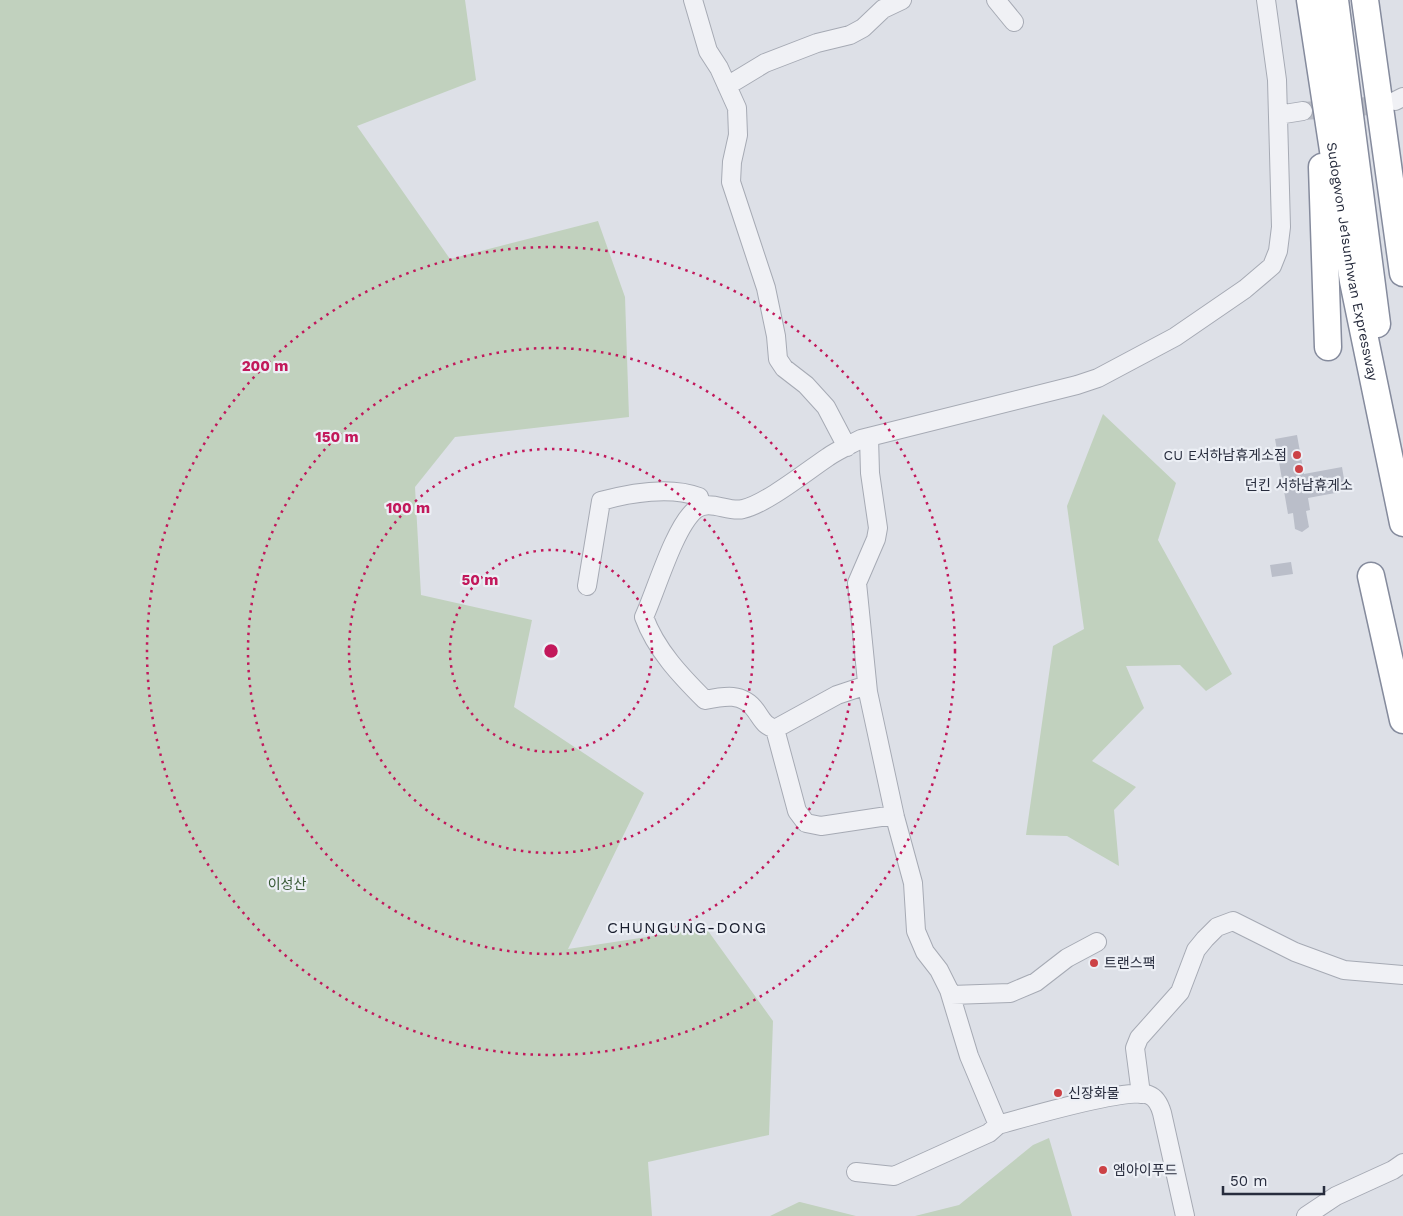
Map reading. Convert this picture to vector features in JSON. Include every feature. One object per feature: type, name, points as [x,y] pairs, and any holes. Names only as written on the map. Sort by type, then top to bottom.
[{"type":"highway","name":"Sudogwon Je1sunhwan Expressway","points":[[1310,0],[1313,104],[1353,281],[1403,523]]},
{"type":"highway","points":[[1335,0],[1372,274],[1393,468]]},
{"type":"highway","points":[[1365,0],[1403,273]]},
{"type":"highway","points":[[1313,104],[1322,203],[1328,347]]},
{"type":"highway","points":[[1371,576],[1403,720]]},
{"type":"street","points":[[693,0],[708,51],[737,108],[738,135],[732,162],[731,182],[766,288],[776,336],[778,359],[784,368],[806,385],[826,407],[847,447]]},
{"type":"street","points":[[727,86],[765,63],[817,43],[850,35],[863,28],[883,9],[902,0]]},
{"type":"street","points":[[996,0],[1014,22]]},
{"type":"street","points":[[867,685],[837,695],[776,729],[764,725],[755,709],[744,699],[728,695],[705,700],[682,678],[649,632],[644,617],[683,527],[694,511],[702,506],[720,506],[742,510],[767,498],[847,447],[869,437],[1077,385],[1098,378],[1175,337],[1245,289],[1272,266],[1278,251],[1281,227],[1277,80],[1266,0]]},
{"type":"street","points":[[1278,115],[1313,104]]},
{"type":"street","points":[[869,437],[870,474],[878,528],[876,539],[857,583],[867,685],[894,815],[912,883],[916,931],[924,952],[939,970],[951,995],[969,1056],[998,1125]]},
{"type":"street","points":[[587,586],[601,501],[653,493],[685,492],[699,497],[702,506]]},
{"type":"street","points":[[776,729],[797,811],[806,823],[821,826],[894,815]]},
{"type":"street","points":[[1141,1094],[1135,1048],[1138,1038],[1180,992],[1196,950],[1217,928],[1233,921],[1295,952],[1344,970],[1403,975]]},
{"type":"street","points":[[951,995],[1010,993],[1036,982],[1067,958],[1097,942]]},
{"type":"street","points":[[856,1172],[894,1176],[989,1133],[998,1125],[1058,1108],[1141,1094],[1150,1095],[1158,1103],[1184,1216]]},
{"type":"street","points":[[1306,1216],[1336,1196],[1393,1170],[1403,1163]]},
{"type":"green space","name":"이성산","points":[[0,0],[465,0],[476,80],[357,126],[450,259],[598,221],[625,297],[629,417],[455,437],[415,487],[421,595],[532,620],[514,707],[644,793],[568,949],[706,928],[773,1021],[769,1135],[648,1162],[652,1216],[0,1216]]},
{"type":"green space","points":[[1103,414],[1176,483],[1158,540],[1232,674],[1206,691],[1180,665],[1126,666],[1144,708],[1092,761],[1136,787],[1114,810],[1119,866],[1067,836],[1026,835],[1053,646],[1084,629],[1067,506]]},
{"type":"green space","points":[[1049,1138],[1072,1216],[915,1216],[959,1205],[1033,1145]]},
{"type":"green space","points":[[800,1202],[856,1216],[770,1216]]},
{"type":"building","points":[[1297,435],[1304,474],[1342,467],[1346,491],[1308,498],[1310,510],[1306,511],[1309,527],[1302,532],[1295,529],[1293,513],[1288,514],[1275,439]]},
{"type":"building","points":[[1291,562],[1293,574],[1272,577],[1270,565]]},
{"type":"tunnel","points":[[1303,111],[1360,107],[1390,102]]},
{"type":"place","name":"CU E서하남휴게소점","points":[[1297,455]]},
{"type":"place","name":"던킨 서하남휴게소","points":[[1299,469]]},
{"type":"place","name":"트랜스팩","points":[[1094,963]]},
{"type":"place","name":"신장화물","points":[[1058,1093]]},
{"type":"place","name":"엠아이푸드","points":[[1103,1170]]},
{"type":"district","name":"CHUNGUNG-DONG","points":[[687,927]]}]
